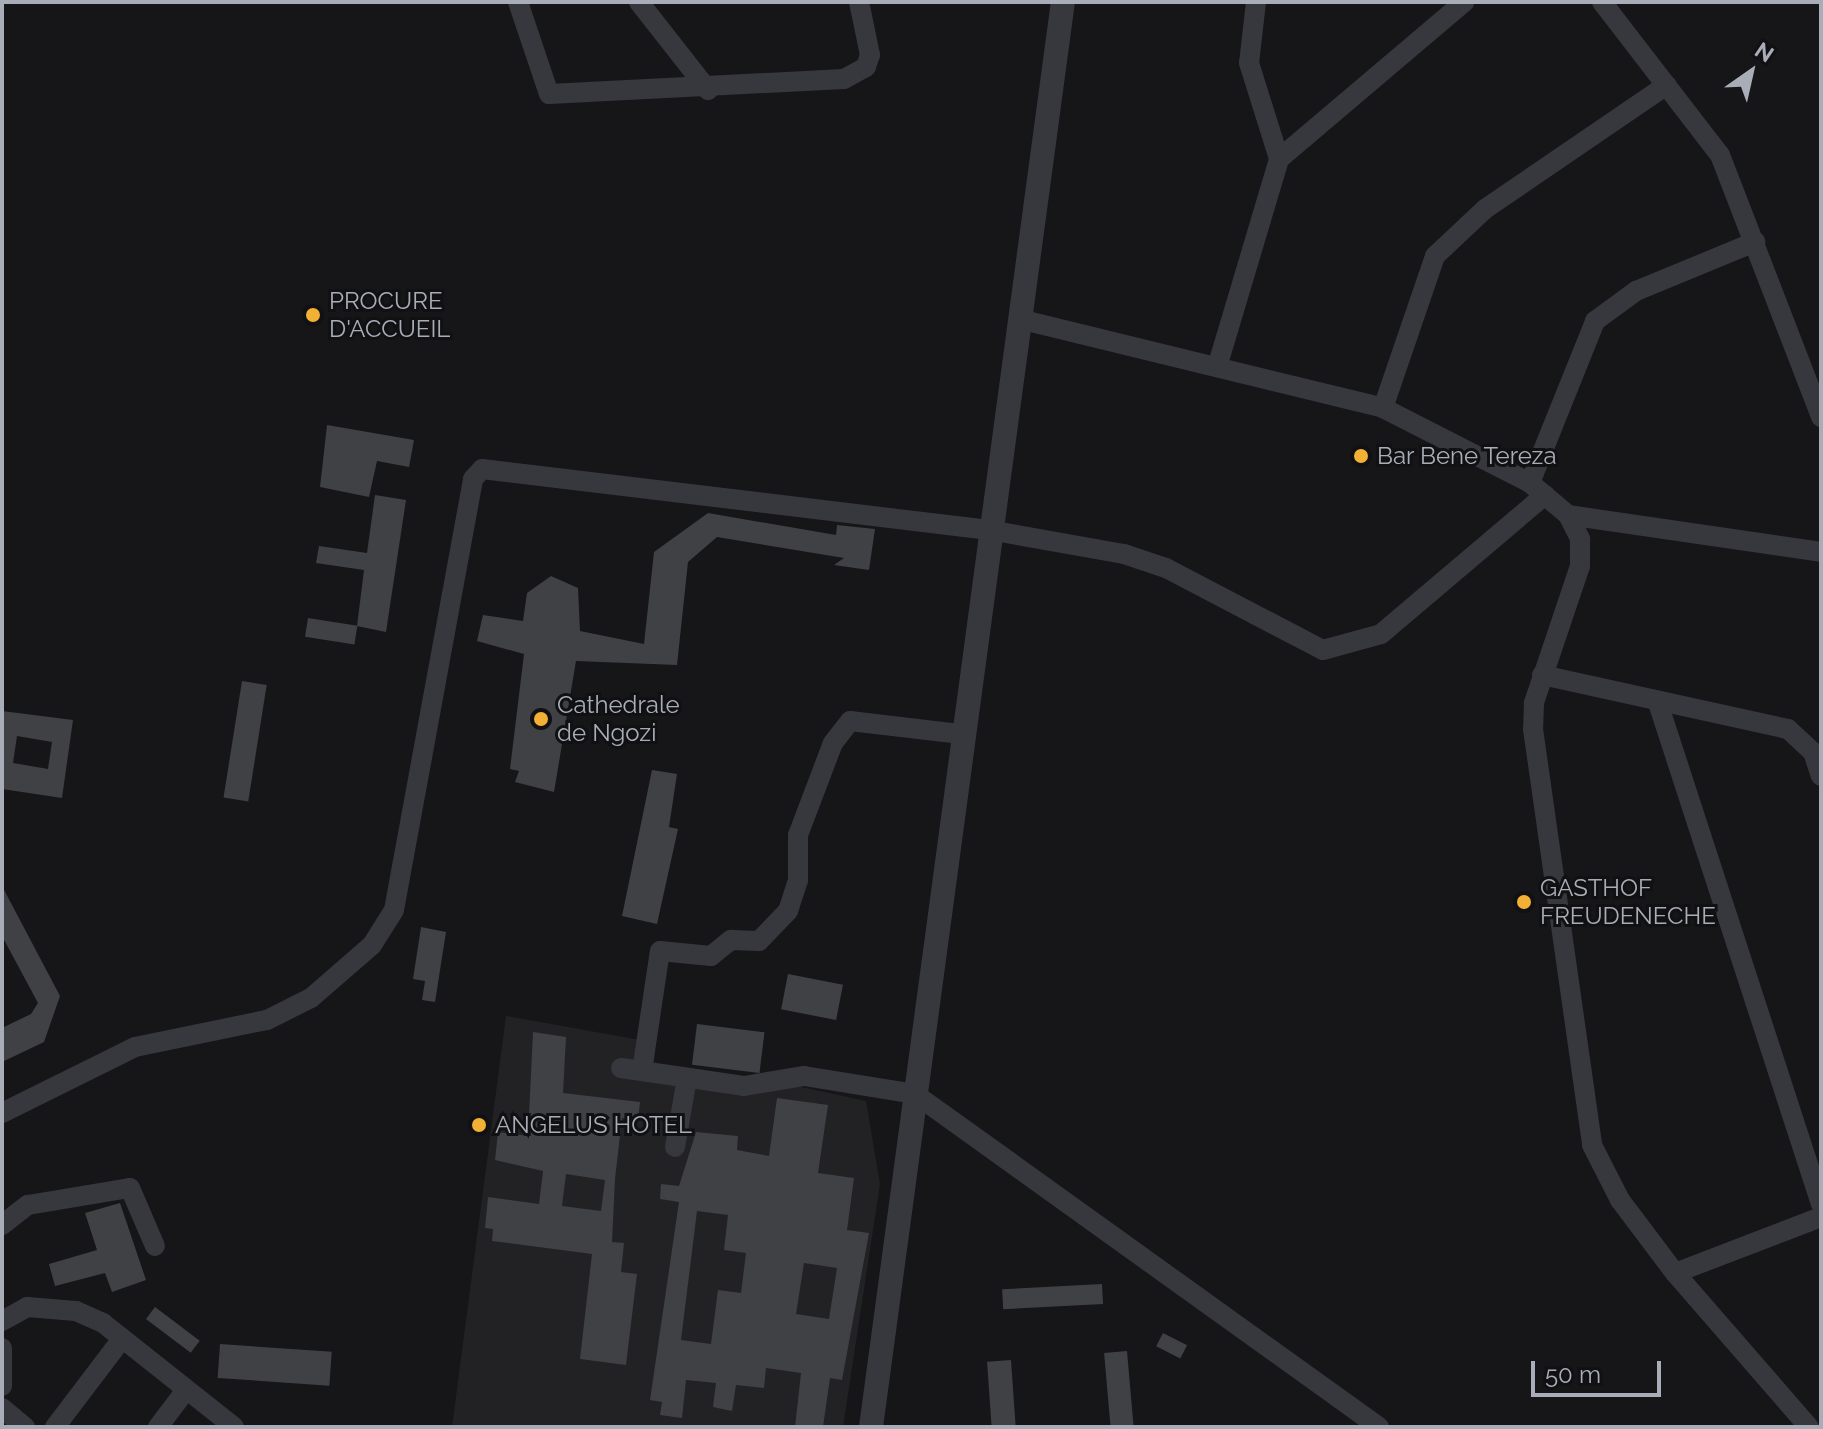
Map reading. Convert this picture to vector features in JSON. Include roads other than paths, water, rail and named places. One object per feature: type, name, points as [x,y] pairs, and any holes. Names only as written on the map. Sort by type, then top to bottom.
[{"type":"street","points":[[518,2],[549,94],[708,90],[858,75],[870,55],[859,2]]},
{"type":"street","points":[[639,2],[708,90]]},
{"type":"street","points":[[871,1427],[961,734],[1063,2]]},
{"type":"street","points":[[1256,2],[1249,63],[1279,159]]},
{"type":"street","points":[[1218,364],[1279,159],[1464,2]]},
{"type":"street","points":[[1602,2],[1720,155],[1821,417]]},
{"type":"street","points":[[1383,408],[1435,256],[1485,209],[1667,85]]},
{"type":"street","points":[[2,1113],[135,1047],[267,1020],[311,998],[372,945],[394,910],[473,479],[482,469],[989,530],[1166,568],[1323,650],[1381,634],[1537,489],[1595,321],[1636,291],[1755,242]]},
{"type":"street","points":[[1019,319],[1218,364],[1383,408],[1537,489],[1568,515],[1580,539],[1580,566],[1542,675],[1533,729],[1592,1145],[1614,1190],[1675,1273],[1809,1427]]},
{"type":"street","points":[[1568,515],[1821,552]]},
{"type":"street","points":[[1542,675],[1658,703],[1788,729],[1813,752],[1821,776]]},
{"type":"street","points":[[1658,703],[1821,1204]]},
{"type":"street","points":[[642,1071],[660,951],[711,956],[731,940],[759,941],[788,911],[798,880],[798,835],[833,743],[850,721],[961,734]]},
{"type":"street","points":[[621,1068],[744,1086],[804,1076],[915,1094],[1379,1427]]},
{"type":"street","points":[[675,1147],[687,1078]]},
{"type":"street","points":[[2,1225],[28,1205],[130,1188],[155,1246]]},
{"type":"street","points":[[1675,1273],[1821,1217]]},
{"type":"street","points":[[2,1321],[27,1307],[76,1311],[121,1340],[234,1427]]},
{"type":"street","points":[[55,1427],[121,1340]]},
{"type":"street","points":[[2,1348],[2,1386]]},
{"type":"street","points":[[158,1427],[186,1390]]},
{"type":"street","points":[[2,1408],[25,1427]]},
{"type":"place","name":"PROCURE D'ACCUEIL","points":[[313,315]]},
{"type":"place","name":"Bar Bene Tereza","points":[[1361,456]]},
{"type":"place","name":"Cathedrale de Ngozi","points":[[541,719]]},
{"type":"place","name":"GASTHOF FREUDENECHE","points":[[1524,902]]},
{"type":"place","name":"ANGELUS HOTEL","points":[[479,1125]]}]
